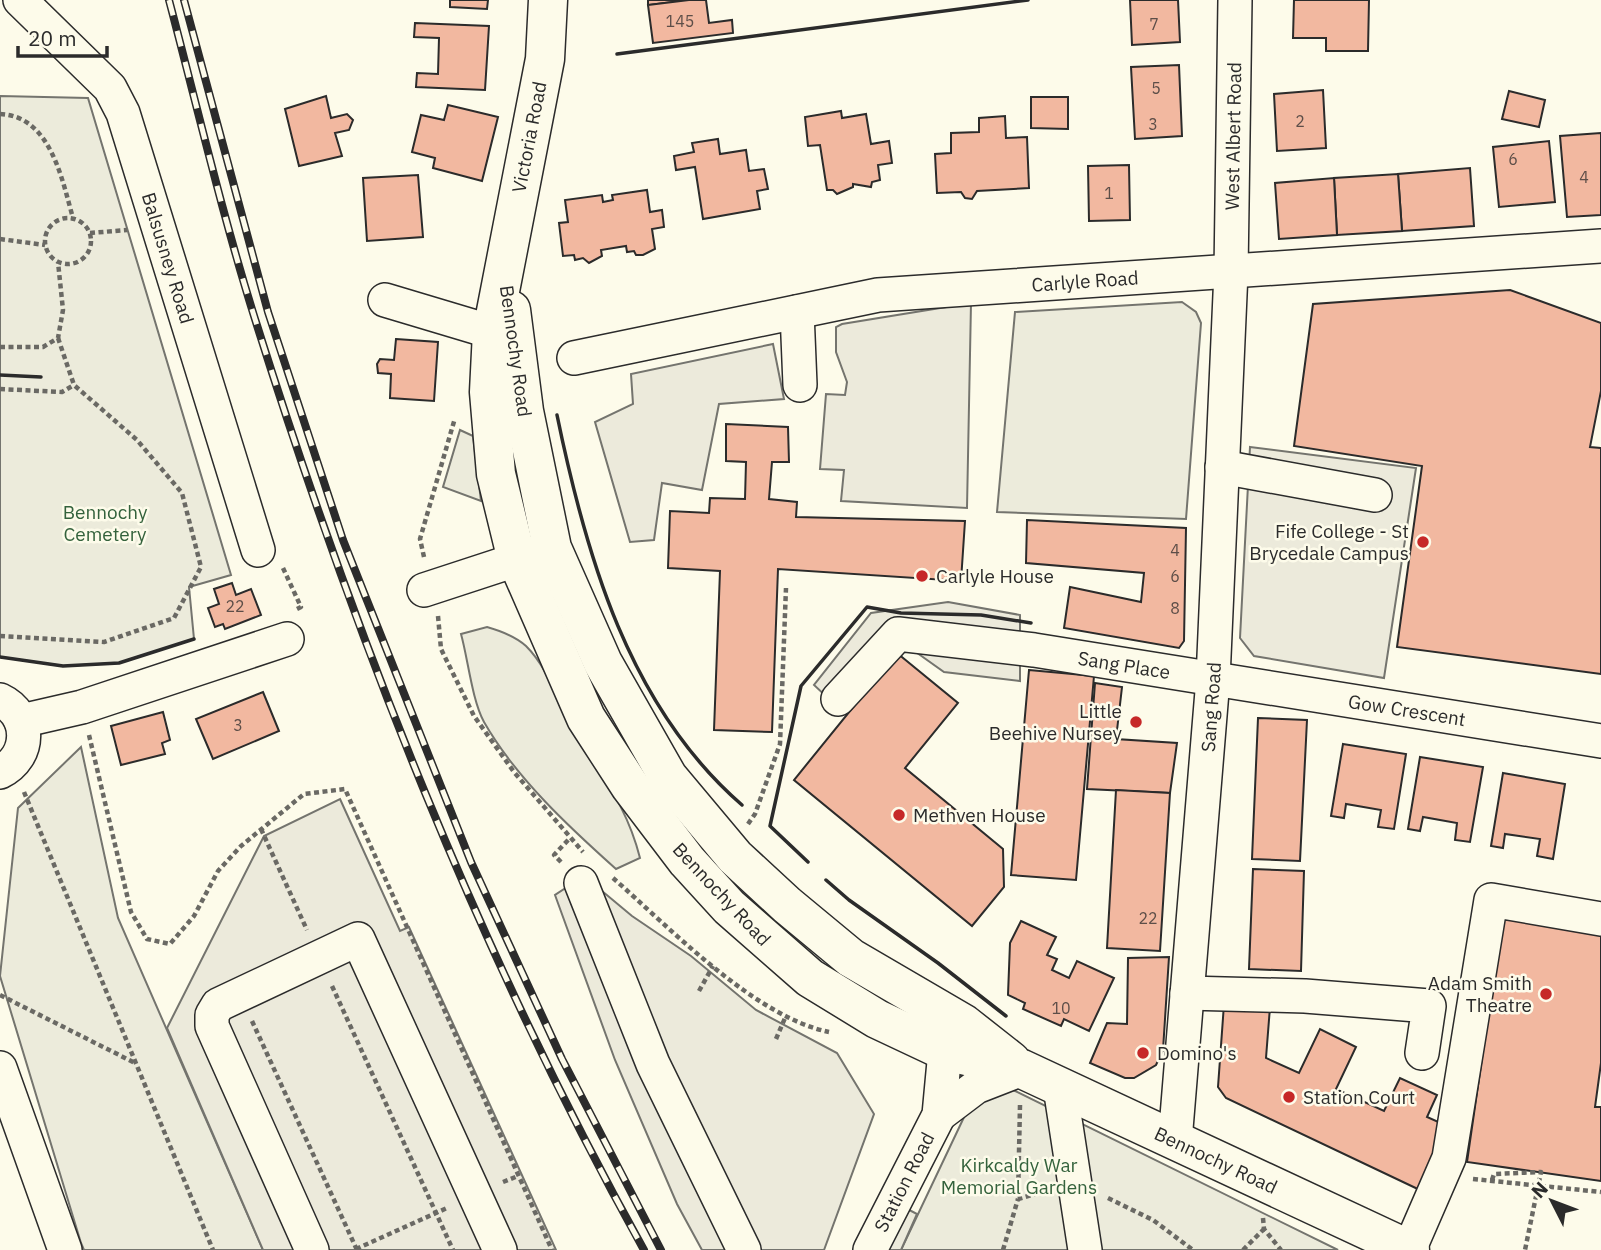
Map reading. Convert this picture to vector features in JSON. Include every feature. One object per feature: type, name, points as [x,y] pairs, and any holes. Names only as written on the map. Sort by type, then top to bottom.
[{"type":"main road","name":"Victoria Road","points":[[506,273],[515,208],[545,60],[548,0]]},
{"type":"main road","name":"Bennochy Road","points":[[506,273],[492,332],[489,392],[496,474],[517,560],[586,718],[630,786],[687,861],[729,907],[810,978],[877,1019],[945,1052],[1022,1069]]},
{"type":"main road","name":"Bennochy Road","points":[[506,273],[524,411],[552,548],[603,663],[635,724],[668,777],[728,849],[787,905],[851,958],[964,1024],[1022,1069],[1409,1250]]},
{"type":"street","name":"Balsusney Road","points":[[20,0],[110,88],[123,113],[258,550]]},
{"type":"street","name":"West Albert Road","points":[[1230,272],[1235,0]]},
{"type":"street","name":"Carlyle Road","points":[[574,358],[878,295],[1601,246]]},
{"type":"street","name":"Sang Road","points":[[1175,1140],[1213,679],[1230,272]]},
{"type":"street","points":[[385,300],[492,332]]},
{"type":"street","points":[[797,312],[800,385]]},
{"type":"street","points":[[1222,467],[1375,495]]},
{"type":"street","points":[[428,580],[517,560],[552,548]]},
{"type":"street","name":"Sang Place","points":[[838,699],[898,634],[1034,650],[1213,679]]},
{"type":"street","points":[[11,781],[11,765],[21,752],[24,736],[11,711],[82,707],[287,639]]},
{"type":"street","name":"Gow Crescent","points":[[1213,679],[1601,741]]},
{"type":"street","points":[[595,873],[653,1064],[744,1250]]},
{"type":"street","points":[[1409,1250],[1449,1158],[1491,900],[1601,919]]},
{"type":"street","points":[[312,1250],[212,1026],[212,1015],[218,1005],[358,939],[500,1250]]},
{"type":"street","points":[[1187,993],[1305,996],[1429,1006],[1422,1053]]},
{"type":"street","name":"Station Road","points":[[870,1250],[939,1115],[945,1052]]},
{"type":"street","points":[[0,1068],[65,1250]]},
{"type":"street","name":"Station Road","points":[[939,1115],[976,1087],[1022,1069]]},
{"type":"street","points":[[1060,1087],[1084,1250]]},
{"type":"path","points":[[0,114],[32,126],[52,149],[73,218],[86,227],[91,241],[90,248],[80,261],[65,264],[58,262]]},
{"type":"path","points":[[45,245],[48,230],[52,225],[58,220],[73,218]]},
{"type":"path","points":[[0,239],[45,245],[58,262],[63,310],[58,338],[74,385],[137,440],[181,493],[201,567],[174,618],[104,642],[0,636]]},
{"type":"path","points":[[0,348],[43,347],[58,338]]},
{"type":"path","points":[[0,389],[62,392],[74,385]]},
{"type":"path","points":[[459,407],[420,539],[442,649],[474,716],[513,772],[595,873],[713,966],[785,1018],[776,1039]]},
{"type":"path","points":[[258,550],[282,565],[301,607],[276,618],[287,639]]},
{"type":"path","points":[[728,849],[755,814],[780,744],[786,588]]},
{"type":"path","points":[[86,726],[131,912],[147,939],[170,944],[194,916],[218,872],[241,846],[304,794],[345,789],[552,1250]]},
{"type":"path","points":[[11,781],[136,1063],[214,1250]]},
{"type":"path","points":[[261,829],[453,1250]]},
{"type":"path","points":[[699,991],[713,966]]},
{"type":"path","points":[[240,994],[356,1250],[518,1175]]},
{"type":"path","points":[[0,995],[136,1063]]},
{"type":"path","points":[[1003,1250],[1018,1199],[1022,1069]]},
{"type":"path","points":[[1492,1180],[1494,1174],[1541,1172],[1525,1250]]},
{"type":"path","points":[[1441,1176],[1601,1192]]},
{"type":"path","points":[[1018,1199],[1074,1181],[1153,1220],[1193,1250]]},
{"type":"path","points":[[1243,1250],[1264,1229]]},
{"type":"green space","name":"Bennochy Cemetery","points":[[0,96],[88,98],[231,575],[189,587],[194,639],[119,663],[63,666],[0,657]]},
{"type":"green space","points":[[1182,302],[1196,312],[1201,323],[1186,519],[997,512],[1015,312]]},
{"type":"green space","points":[[460,430],[473,436],[481,501],[443,487]]},
{"type":"green space","points":[[487,627],[517,639],[539,662],[579,738],[618,802],[640,858],[616,869],[544,801],[497,743],[476,702],[461,634]]},
{"type":"green space","points":[[81,747],[118,918],[263,1250],[84,1250],[81,1243],[0,976],[18,808]]},
{"type":"green space","name":"Kirkcaldy War Memorial Gardens","points":[[1003,1085],[1338,1250],[901,1250],[966,1113]]},
{"type":"shaded area","points":[[971,303],[967,508],[841,501],[844,470],[820,469],[826,394],[845,395],[847,382],[836,352],[836,327]]},
{"type":"shaded area","points":[[773,344],[784,399],[719,404],[702,490],[662,483],[654,540],[630,542],[595,422],[633,404],[631,374]]},
{"type":"shaded area","points":[[1250,447],[1416,468],[1384,678],[1254,656],[1240,638]]},
{"type":"shaded area","points":[[948,602],[1020,615],[1020,681],[944,672],[906,645],[845,714],[814,685],[871,613]]},
{"type":"shaded area","points":[[340,799],[400,931],[409,927],[556,1250],[263,1250],[167,1028],[264,836]]},
{"type":"shaded area","points":[[584,876],[632,916],[691,956],[756,1010],[837,1053],[874,1114],[824,1250],[702,1250],[677,1204],[615,1060],[555,895]]},
{"type":"shaded area","points":[[894,1202],[917,1214],[901,1250],[870,1250]]},
{"type":"building","points":[[450,0],[488,0],[487,9],[450,7]]},
{"type":"building","points":[[648,0],[689,0],[648,5]]},
{"type":"building","points":[[706,0],[709,23],[732,20],[733,33],[653,43],[648,5]]},
{"type":"building","points":[[1130,0],[1178,0],[1180,42],[1132,45]]},
{"type":"building","points":[[1294,0],[1369,0],[1368,51],[1326,51],[1326,38],[1293,38]]},
{"type":"building","points":[[415,23],[489,26],[485,90],[416,87],[417,73],[438,74],[439,38],[414,37]]},
{"type":"building","points":[[1179,65],[1182,136],[1135,139],[1131,67]]},
{"type":"building","points":[[1323,90],[1326,148],[1277,151],[1274,94]]},
{"type":"building","points":[[1509,91],[1545,100],[1539,127],[1502,119]]},
{"type":"building","points":[[326,96],[331,118],[347,114],[353,120],[349,130],[335,133],[342,156],[299,166],[285,109]]},
{"type":"building","points":[[1031,97],[1068,97],[1068,129],[1031,128]]},
{"type":"building","points":[[448,105],[498,117],[482,181],[433,168],[435,158],[412,152],[421,115],[444,120]]},
{"type":"building","points":[[841,111],[842,118],[866,114],[871,144],[889,141],[892,163],[878,165],[880,180],[872,182],[871,187],[853,184],[853,187],[837,194],[833,190],[827,190],[820,145],[808,146],[805,117]]},
{"type":"building","points":[[1005,116],[1006,138],[1027,137],[1029,188],[977,191],[972,199],[965,198],[961,192],[937,193],[935,154],[951,153],[951,133],[979,132],[979,118]]},
{"type":"building","points":[[1601,133],[1601,215],[1567,217],[1560,136]]},
{"type":"building","points":[[718,139],[720,154],[746,150],[749,171],[764,169],[768,189],[757,191],[760,209],[703,219],[695,167],[676,170],[674,156],[694,152],[692,143]]},
{"type":"building","points":[[1549,141],[1555,202],[1499,207],[1493,147]]},
{"type":"building","points":[[1129,165],[1130,220],[1089,221],[1088,166]]},
{"type":"building","points":[[1470,168],[1474,226],[1402,231],[1398,174]]},
{"type":"building","points":[[1398,174],[1402,231],[1337,235],[1334,178]]},
{"type":"building","points":[[418,175],[423,237],[367,241],[363,178]]},
{"type":"building","points":[[1334,178],[1337,235],[1279,239],[1275,183]]},
{"type":"building","points":[[647,190],[650,212],[662,210],[664,227],[652,229],[655,249],[643,255],[636,255],[634,251],[627,252],[626,246],[601,250],[602,256],[589,263],[583,258],[575,260],[574,255],[563,256],[559,223],[568,222],[565,200],[602,195],[603,202],[613,200],[612,195]]},
{"type":"building","name":"Fife College - St Brycedale Campus","points":[[1510,290],[1601,323],[1601,391],[1590,447],[1601,448],[1601,674],[1397,647],[1422,466],[1294,446],[1313,304]]},
{"type":"building","points":[[396,339],[438,342],[434,401],[390,398],[391,374],[378,373],[377,364],[380,359],[394,360]]},
{"type":"building","name":"Carlyle House","points":[[726,424],[788,427],[789,462],[772,462],[769,499],[797,502],[796,517],[965,521],[961,581],[778,569],[772,732],[714,730],[720,571],[668,568],[670,511],[709,513],[710,498],[745,499],[746,462],[726,461]]},
{"type":"building","points":[[1027,520],[1186,528],[1184,641],[1179,648],[1064,628],[1070,587],[1141,602],[1144,573],[1026,563]]},
{"type":"building","points":[[232,583],[236,595],[251,589],[261,615],[225,629],[223,624],[215,627],[208,608],[219,604],[214,589]]},
{"type":"building","name":"Methven House","points":[[897,653],[958,703],[905,768],[1003,849],[1004,887],[972,926],[794,780]]},
{"type":"building","points":[[1029,670],[1094,676],[1076,880],[1011,875]]},
{"type":"building","name":"Little Beehive Nursey","points":[[1095,683],[1122,687],[1116,739],[1177,743],[1170,793],[1087,789]]},
{"type":"building","points":[[263,692],[279,731],[213,759],[196,719]]},
{"type":"building","points":[[163,712],[170,740],[162,743],[165,754],[121,765],[111,726]]},
{"type":"building","points":[[1258,718],[1307,720],[1300,861],[1252,859]]},
{"type":"building","points":[[1343,744],[1406,754],[1394,829],[1378,827],[1381,810],[1346,804],[1344,818],[1331,816]]},
{"type":"building","points":[[1420,757],[1483,767],[1470,842],[1455,840],[1457,823],[1423,817],[1420,831],[1408,829]]},
{"type":"building","points":[[1503,773],[1565,784],[1553,859],[1537,856],[1540,839],[1505,834],[1503,848],[1491,846]]},
{"type":"building","points":[[1116,790],[1170,793],[1160,951],[1107,948]]},
{"type":"building","points":[[1253,869],[1304,871],[1301,971],[1249,969]]},
{"type":"building","name":"Adam Smith Theatre","points":[[1503,912],[1601,925],[1601,1063],[1595,1107],[1601,1107],[1601,1181],[1467,1162]]},
{"type":"building","points":[[1021,921],[1056,937],[1047,955],[1057,959],[1052,970],[1069,978],[1077,961],[1114,978],[1089,1031],[1064,1019],[1061,1026],[1023,1009],[1025,1003],[1008,995],[1010,943]]},
{"type":"building","points":[[1169,957],[1163,1050],[1156,1065],[1134,1078],[1125,1078],[1090,1063],[1107,1023],[1127,1024],[1128,958]]},
{"type":"building","name":"Station Court","points":[[1224,1004],[1270,1007],[1266,1058],[1299,1073],[1320,1029],[1356,1047],[1336,1089],[1384,1111],[1400,1078],[1437,1095],[1427,1117],[1443,1124],[1422,1191],[1226,1098],[1218,1087]]},
{"type":"railway","points":[[169,0],[255,319],[335,559],[379,677],[475,911],[584,1139],[644,1250]]},
{"type":"railway","points":[[184,0],[268,312],[343,540],[471,862],[562,1059],[661,1250]]},
{"type":"wall","points":[[617,54],[1028,0]]},
{"type":"wall","points":[[0,375],[41,377]]},
{"type":"wall","points":[[557,415],[582,522],[598,575],[641,676],[670,723],[703,766],[742,805]]},
{"type":"wall","points":[[808,862],[770,826],[801,686],[867,607],[901,613],[981,615],[1031,623]]},
{"type":"wall","points":[[0,657],[63,666],[119,663],[194,639]]},
{"type":"wall","points":[[826,880],[1006,1016]]},
{"type":"place","name":"Fife College - St Brycedale Campus","points":[[1423,542]]},
{"type":"place","name":"Carlyle House","points":[[922,576]]},
{"type":"place","name":"Little Beehive Nursey","points":[[1136,722]]},
{"type":"place","name":"Methven House","points":[[899,815]]},
{"type":"place","name":"Adam Smith Theatre","points":[[1546,994]]},
{"type":"place","name":"Domino's","points":[[1143,1053]]},
{"type":"place","name":"Station Court","points":[[1289,1097]]}]
